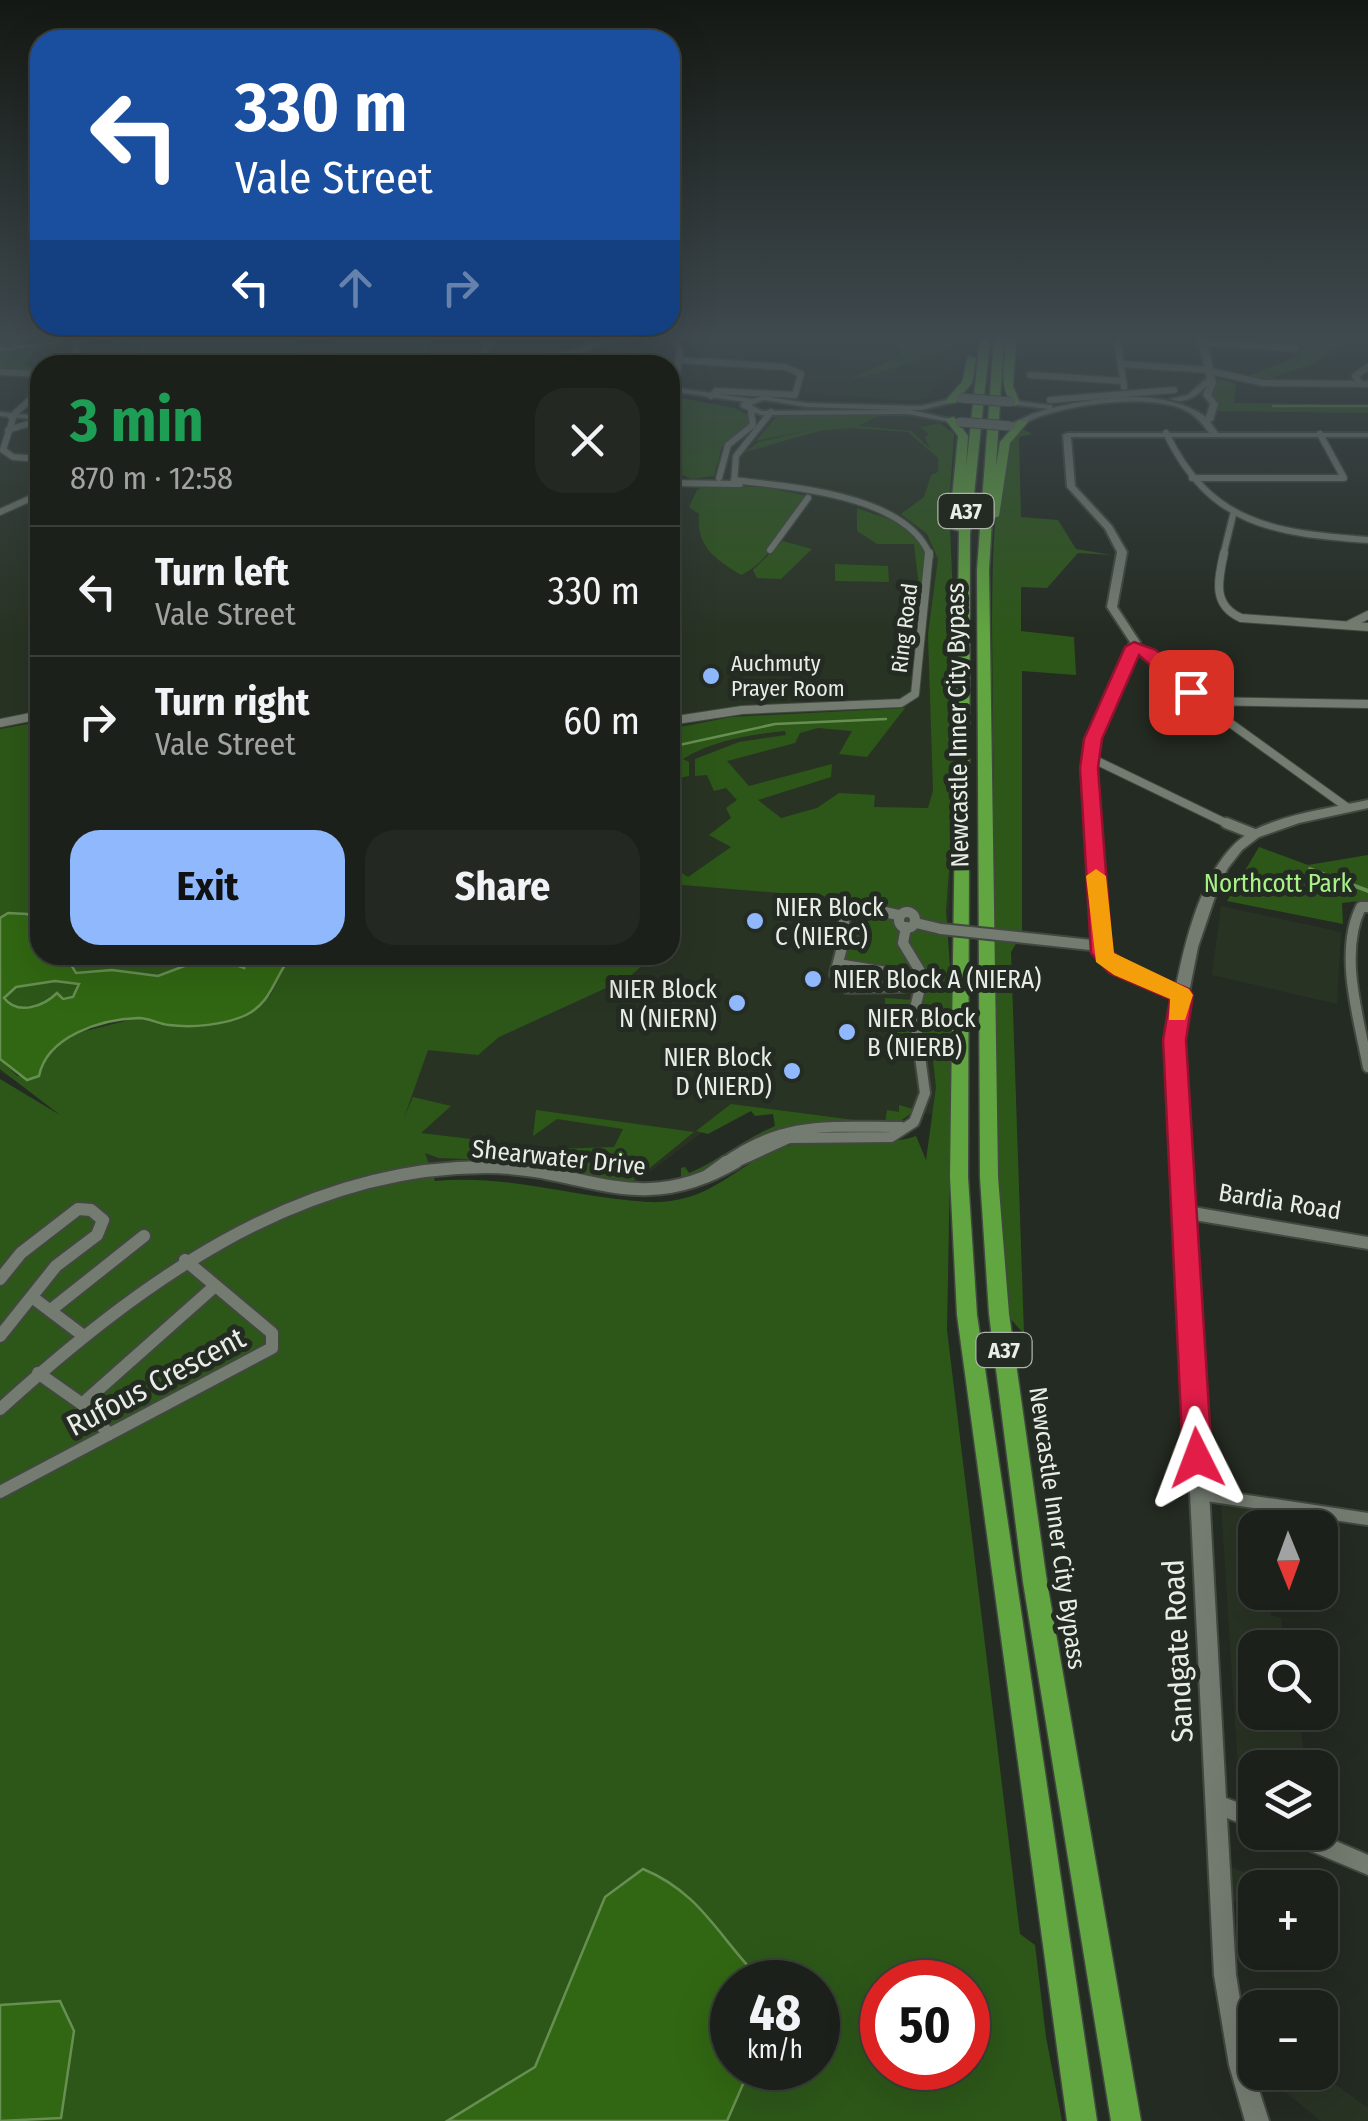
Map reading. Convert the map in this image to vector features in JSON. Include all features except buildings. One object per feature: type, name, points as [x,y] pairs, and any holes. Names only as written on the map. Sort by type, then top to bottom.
[{"type":"highway","points":[[963,438],[955,524],[964,605]]},
{"type":"highway","name":"Newcastle Inner City Bypass","points":[[974,438],[964,534],[960,1178],[966,1316],[1082,2121]]},
{"type":"highway","name":"Newcastle Inner City Bypass","points":[[992,438],[982,570],[989,1177],[999,1314],[1035,1582],[1126,2121]]},
{"type":"highway","points":[[982,570],[1008,438]]},
{"type":"main road","points":[[1069,438],[1071,487],[1105,522],[1122,552],[1112,608],[1133,640],[1089,757],[1100,946],[1106,960],[1117,967],[1182,995]]},
{"type":"main road","points":[[1254,834],[1368,804]]},
{"type":"main road","name":"Sandgate Road","points":[[1254,834],[1226,858],[1210,890],[1174,1040],[1230,2017],[1257,2121]]},
{"type":"main road","name":"Bardia Road","points":[[1184,1212],[1368,1243]]},
{"type":"main road","points":[[1216,1804],[1238,1812]]},
{"type":"main road","points":[[1332,1850],[1368,1865]]},
{"type":"street","points":[[2,438],[6,454],[30,458]]},
{"type":"street","points":[[717,481],[726,447],[737,438]]},
{"type":"street","points":[[733,481],[738,452],[750,438]]},
{"type":"street","points":[[1169,438],[1185,473],[1233,515],[1313,536],[1368,540]]},
{"type":"street","points":[[1192,478],[1344,478],[1322,438]]},
{"type":"street","points":[[0,458],[30,460]]},
{"type":"street","points":[[733,469],[752,483]]},
{"type":"street","points":[[733,481],[766,485]]},
{"type":"street","points":[[680,482],[766,485]]},
{"type":"street","name":"Ring Road","points":[[680,719],[742,710],[912,700],[916,635],[930,554],[922,536],[882,511],[766,485]]},
{"type":"street","points":[[0,512],[30,498]]},
{"type":"street","points":[[770,550],[808,498]]},
{"type":"street","points":[[1233,515],[1222,562],[1220,602],[1225,610],[1241,618],[1368,627]]},
{"type":"street","points":[[1350,624],[1368,616]]},
{"type":"street","points":[[1133,640],[1202,702],[1348,808]]},
{"type":"street","points":[[1202,702],[1368,704]]},
{"type":"street","points":[[0,723],[30,717]]},
{"type":"street","points":[[1089,757],[1195,811],[1254,834]]},
{"type":"street","points":[[1368,907],[1360,907],[1352,922],[1356,989],[1368,1067]]},
{"type":"street","name":"Shearwater Drive","points":[[0,1409],[81,1334],[185,1260],[288,1209],[392,1176],[490,1167],[642,1191],[702,1180],[784,1139],[829,1129],[887,1137],[905,1129],[922,1104],[925,1072],[914,1010],[923,976],[902,944],[911,925],[897,921],[898,915],[876,910],[849,913],[844,919],[838,964]]},
{"type":"street","points":[[911,925],[1100,946]]},
{"type":"street","points":[[838,964],[904,975],[910,980],[903,987],[847,988],[835,974],[838,964]]},
{"type":"street","points":[[1356,989],[1368,992]]},
{"type":"street","points":[[0,1279],[21,1253],[71,1213],[92,1210],[103,1227],[56,1266],[0,1336]]},
{"type":"street","points":[[52,1309],[144,1236]]},
{"type":"street","name":"Rufous Crescent","points":[[0,1492],[272,1348],[272,1333],[185,1260]]},
{"type":"street","points":[[82,1404],[215,1286]]},
{"type":"street","points":[[32,1297],[81,1334]]},
{"type":"street","points":[[38,1373],[82,1404],[108,1434]]},
{"type":"street","points":[[1199,1494],[1368,1519]]},
{"type":"shaded area","points":[[0,438],[30,438],[30,965],[680,965],[680,438],[954,438],[948,507],[958,731],[940,1087],[932,1114],[912,1113],[898,1124],[816,1123],[805,1116],[744,1108],[703,1132],[634,1184],[507,1162],[429,1165],[419,1138],[66,1110],[0,1072]]},
{"type":"shaded area","points":[[1221,906],[1341,932],[1337,1004],[1212,975]]},
{"type":"shaded area","points":[[8,913],[30,916],[30,965],[71,965],[76,973],[112,970],[158,976],[187,965],[285,965],[266,998],[254,1010],[228,1021],[198,1026],[139,1018],[93,1026],[64,1040],[44,1062],[39,1076],[27,1080],[0,1059],[0,918]],"holes":[[[55,981],[79,984],[73,997],[63,999],[57,993],[45,1002],[23,1008],[4,998],[16,987]]]},
{"type":"shaded area","points":[[1221,1504],[1258,1510],[1238,1510],[1238,1610],[1271,1610],[1271,1615],[1281,1618],[1283,1630],[1238,1630],[1238,1730],[1301,1730],[1303,1750],[1238,1750],[1238,1768]]},
{"type":"shaded area","points":[[1219,1862],[1238,1870],[1238,1903],[1220,1896]]},
{"type":"shaded area","points":[[643,1869],[693,1902],[744,1960],[710,1960],[710,2090],[740,2090],[727,2121],[447,2121],[535,2067],[605,1897]]},
{"type":"shaded area","points":[[60,2001],[74,2031],[61,2118],[0,2121],[0,2005]]},
{"type":"shaded area","points":[[1338,2086],[1368,2108],[1368,2121],[1321,2121],[1283,2090],[1338,2090]]},
{"type":"green space","points":[[680,438],[733,438],[722,446],[714,476],[692,479],[680,473]]},
{"type":"green space","points":[[795,438],[745,452],[759,442]]},
{"type":"green space","points":[[915,438],[930,449],[925,438],[954,438],[949,507],[959,731],[946,911],[953,1007],[947,1330],[1020,1934],[1035,1945],[1046,2037],[1062,2121],[0,2121],[0,1079],[60,1115],[0,1069],[0,1059],[17,1076],[39,1076],[48,1049],[66,1036],[137,1018],[167,1025],[270,996],[286,965],[643,965],[628,978],[499,1037],[478,1055],[428,1050],[404,1118],[413,1097],[451,1106],[421,1133],[552,1149],[614,1147],[623,1129],[557,1119],[533,1136],[536,1110],[694,1132],[630,1184],[520,1161],[439,1158],[425,1153],[435,1181],[489,1181],[621,1200],[672,1201],[710,1188],[775,1150],[810,1141],[886,1142],[916,1136],[926,1160],[936,1087],[931,1042],[897,1048],[886,1037],[885,998],[914,1000],[920,984],[914,967],[841,961],[865,900],[680,885],[680,872],[688,877],[731,847],[709,835],[731,818],[726,808],[737,800],[726,788],[714,791],[707,775],[695,776],[695,759],[739,742],[786,735],[785,731],[707,747],[683,759],[689,762],[689,776],[680,778],[680,727],[731,717],[905,708],[867,757],[839,754],[852,731],[818,728],[800,733],[795,743],[727,761],[749,786],[832,764],[831,777],[758,800],[781,818],[817,808],[839,793],[875,795],[874,807],[928,808],[933,791],[928,634],[938,559],[927,534],[901,514],[924,497],[931,475],[938,472],[938,458]]},
{"type":"green space","points":[[1019,438],[1021,517],[1058,520],[1076,549],[1112,555],[1078,553],[1047,588],[1021,587],[1021,631],[1074,637],[1076,675],[1022,671],[1022,934],[1011,952],[1024,1334],[1008,1316],[997,1174],[993,550],[999,491],[1012,444]]},
{"type":"green space","points":[[706,485],[762,487],[809,496],[763,559],[741,575],[709,551],[701,535],[699,514],[689,507],[697,490]]},
{"type":"green space","points":[[857,508],[909,526],[926,550],[921,591],[912,591],[919,587],[914,544],[877,544],[857,531]]},
{"type":"green space","points":[[783,541],[812,549],[781,579],[757,578],[753,570]]},
{"type":"green space","points":[[835,564],[888,566],[889,582],[835,581]]},
{"type":"green space","points":[[30,724],[30,917],[10,914],[0,918],[0,729]]},
{"type":"green space","name":"Northcott Park","points":[[1259,847],[1308,865],[1368,855],[1368,900],[1342,903],[1343,924],[1227,901]]},
{"type":"green space","points":[[71,965],[187,965],[158,976],[112,970],[76,973]]},
{"type":"green space","points":[[55,981],[80,983],[74,997],[53,997],[48,1004],[18,1007],[3,998],[16,987]]},
{"type":"green space","points":[[731,1104],[885,1124],[887,1110],[899,1112],[899,1105],[913,1109],[905,1118],[892,1123],[877,1126],[808,1125],[778,1130],[705,1172],[681,1179],[681,1168],[689,1173],[775,1126],[773,1114],[755,1116],[751,1111],[708,1134],[696,1131]]},
{"type":"waterway","points":[[680,745],[775,724],[886,719]]},
{"type":"waterway","points":[[1310,869],[1368,891]]},
{"type":"slow traffic","points":[[1096,876],[1104,957],[1122,970],[1182,995],[1177,1014]]},
{"type":"place","name":"Auchmuty Prayer Room","points":[[711,676]]},
{"type":"place","name":"NIER Block C (NIERC)","points":[[755,921]]},
{"type":"place","name":"NIER Block A (NIERA)","points":[[813,979]]},
{"type":"place","name":"NIER Block N (NIERN)","points":[[737,1003]]},
{"type":"place","name":"NIER Block B (NIERB)","points":[[847,1032]]},
{"type":"place","name":"NIER Block D (NIERD)","points":[[792,1071]]},
{"type":"route","points":[[1191,692],[1150,654],[1134,647],[1093,739],[1089,768],[1102,953],[1117,967],[1182,995],[1174,1040],[1197,1458]]}]
